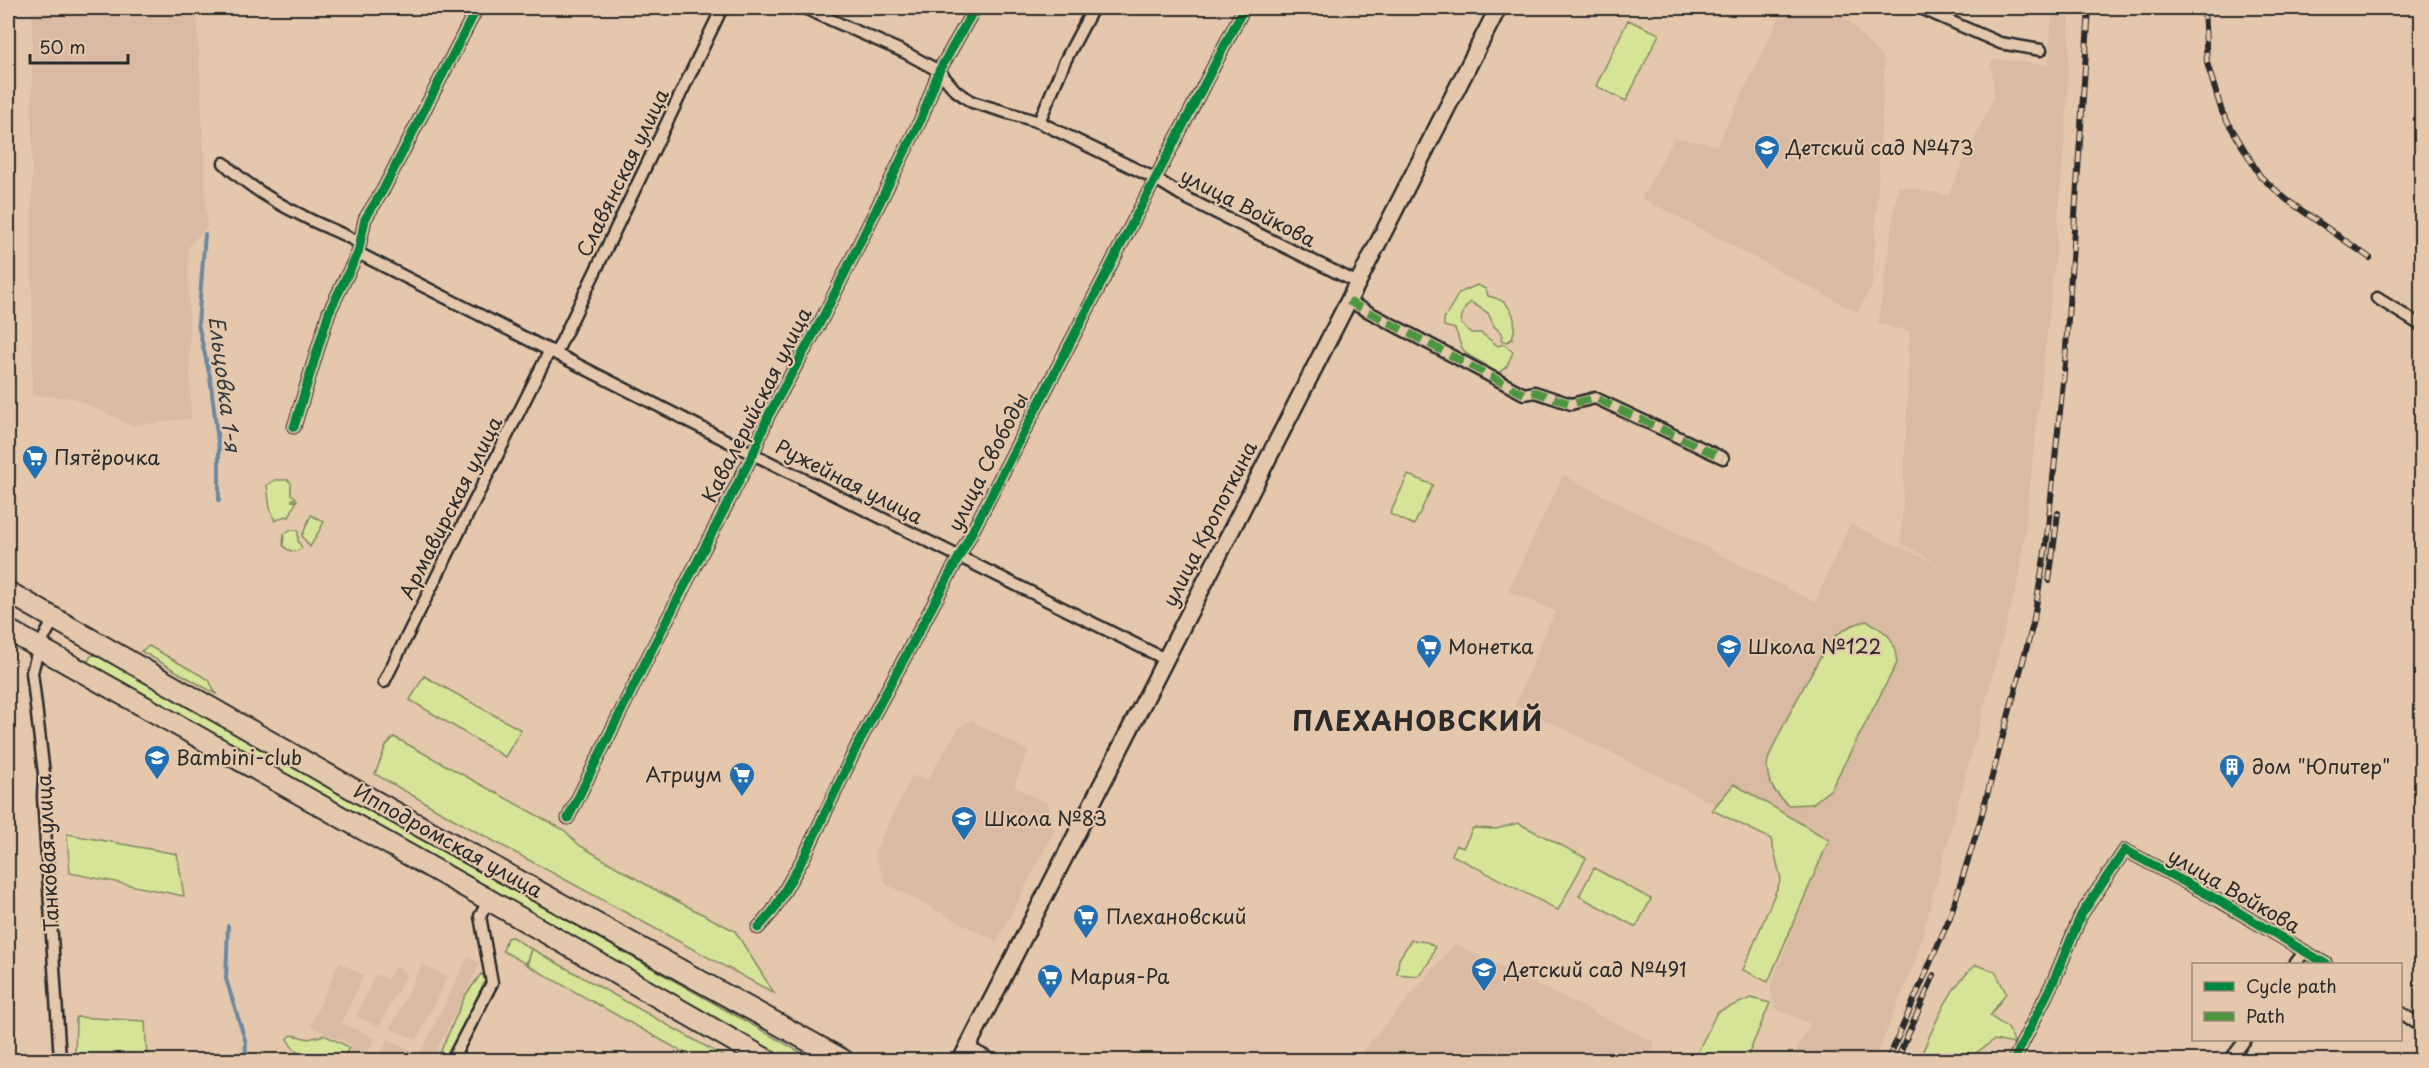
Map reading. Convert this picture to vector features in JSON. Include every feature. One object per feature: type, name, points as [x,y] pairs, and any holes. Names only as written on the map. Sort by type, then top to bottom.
[{"type":"highway","points":[[8,592],[54,619]]},
{"type":"highway","name":"Ипподромская улица","points":[[54,619],[351,788],[843,1060]]},
{"type":"highway","points":[[8,630],[39,647]]},
{"type":"highway","points":[[77,669],[76,657],[82,646],[92,640]]},
{"type":"highway","name":"Ипподромская улица","points":[[39,647],[489,900],[767,1060]]},
{"type":"main road","name":"улица Кропоткина","points":[[964,1054],[1356,282],[1498,8]]},
{"type":"street","points":[[294,427],[328,312],[358,248],[365,219],[383,190],[477,8]]},
{"type":"street","name":"Славянская улица","points":[[553,352],[722,8]]},
{"type":"street","name":"улица Войкова","points":[[804,8],[906,53],[939,71],[954,90],[972,102],[1040,122],[1154,178],[1188,200],[1356,282]]},
{"type":"street","name":"Кавалерийская улица","points":[[568,818],[753,454],[768,416],[823,316],[922,117],[939,71],[975,8]]},
{"type":"street","points":[[1040,122],[1065,61],[1093,8]]},
{"type":"street","name":"улица Свободы","points":[[758,928],[773,911],[805,855],[858,744],[959,557],[1244,8]]},
{"type":"street","points":[[1920,8],[2000,43],[2041,50]]},
{"type":"street","name":"Ружейная улица","points":[[225,163],[244,183],[304,217],[338,230],[358,248],[553,352],[1165,659]]},
{"type":"street","points":[[2377,298],[2421,326]]},
{"type":"street","points":[[1348,301],[1524,394],[1535,392],[1571,404],[1595,398],[1723,458]]},
{"type":"street","name":"Армавирская улица","points":[[384,682],[553,352]]},
{"type":"street","name":"Танковая улица","points":[[54,619],[39,647],[32,672],[44,774],[43,797],[60,1060]]},
{"type":"street","name":"улица Войкова","points":[[2014,1060],[2054,980],[2081,915],[2125,850],[2218,900],[2324,963]]},
{"type":"street","points":[[452,1060],[492,983],[480,916],[489,900]]},
{"type":"street","points":[[2296,963],[2304,952]]},
{"type":"street","points":[[2402,1013],[2421,1027]]},
{"type":"street","points":[[2230,1060],[2244,1041]]},
{"type":"street","points":[[964,1054],[992,1060]]},
{"type":"shaded area","points":[[32,8],[197,8],[207,226],[188,248],[191,418],[132,426],[74,398],[32,395]]},
{"type":"shaded area","name":"Детский сад №473","points":[[1784,8],[1837,8],[1885,61],[1872,287],[1857,312],[1642,198],[1674,138],[1717,145]]},
{"type":"shaded area","points":[[2052,8],[2070,8],[2067,111],[2055,260],[2020,574],[1916,959],[1875,1060],[1791,1060],[1810,1024],[1774,1008],[1770,986],[1822,858],[1515,705],[1555,611],[1508,591],[1563,475],[1815,602],[1850,524],[1941,566],[1901,543],[1910,332],[1878,323],[1898,186],[1948,195],[1994,97],[1991,62],[1994,59],[2049,65]]},
{"type":"shaded area","name":"Школа №83","points":[[971,720],[1028,751],[1014,787],[1048,803],[1054,831],[997,942],[886,884],[874,853],[912,776],[928,779],[958,729]]},
{"type":"shaded area","name":"Детский сад №491","points":[[1455,944],[1654,1042],[1654,1060],[1358,1060],[1366,1047]]},
{"type":"shaded area","points":[[468,957],[480,963],[432,1060],[417,1060]]},
{"type":"shaded area","points":[[339,962],[364,975],[341,1023],[375,1038],[364,1060],[345,1060],[352,1045],[310,1026]]},
{"type":"shaded area","points":[[422,964],[448,976],[417,1040],[390,1029]]},
{"type":"shaded area","points":[[395,967],[407,973],[379,1027],[356,1016],[376,974],[387,980]]},
{"type":"shaded area","points":[[388,1039],[412,1051],[407,1060],[378,1060]]},
{"type":"green space","points":[[1628,20],[1659,34],[1626,101],[1596,86]]},
{"type":"green space","points":[[1477,285],[1486,289],[1488,296],[1508,306],[1514,317],[1512,339],[1507,342],[1501,340],[1502,334],[1494,326],[1488,313],[1471,302],[1466,306],[1462,315],[1461,324],[1471,333],[1481,333],[1498,346],[1504,344],[1513,352],[1507,366],[1500,372],[1494,372],[1487,365],[1468,355],[1461,346],[1455,329],[1444,326],[1444,319],[1459,293]]},
{"type":"green space","points":[[1408,475],[1433,485],[1414,525],[1390,514]]},
{"type":"green space","points":[[275,480],[288,480],[291,483],[291,494],[296,498],[292,501],[297,500],[289,517],[285,516],[275,521],[270,508],[267,485]]},
{"type":"green space","points":[[311,515],[324,522],[310,547],[302,536]]},
{"type":"green space","points":[[290,530],[298,530],[298,541],[302,548],[299,550],[289,550],[283,545],[284,534]]},
{"type":"green space","points":[[1868,621],[1890,638],[1897,663],[1831,789],[1812,804],[1788,805],[1773,788],[1769,778],[1767,766],[1775,743],[1832,640],[1849,627]]},
{"type":"green space","points":[[149,646],[209,680],[216,694],[141,651]]},
{"type":"green space","points":[[97,654],[814,1060],[783,1060],[89,668],[88,661],[91,656]]},
{"type":"green space","points":[[424,676],[521,730],[505,757],[410,700]]},
{"type":"green space","points":[[394,737],[564,830],[579,845],[652,888],[735,931],[774,993],[375,774],[386,746]]},
{"type":"green space","points":[[1734,784],[1829,840],[1768,982],[1743,970],[1781,879],[1771,839],[1712,810]]},
{"type":"green space","points":[[1518,823],[1586,858],[1558,910],[1452,855],[1456,845],[1463,848],[1473,828],[1496,829]]},
{"type":"green space","points":[[67,834],[177,854],[184,896],[70,873]]},
{"type":"green space","points":[[1594,868],[1651,899],[1636,927],[1579,896]]},
{"type":"green space","points":[[512,937],[531,949],[526,964],[503,951],[507,938]]},
{"type":"green space","points":[[1411,940],[1427,942],[1435,947],[1429,962],[1418,976],[1397,974],[1399,959]]},
{"type":"green space","points":[[532,949],[730,1060],[697,1060],[527,965]]},
{"type":"green space","points":[[1976,965],[1995,971],[2006,993],[1990,1016],[2008,1028],[2015,1044],[1994,1040],[1966,1060],[1919,1060],[1949,997],[1966,974]]},
{"type":"green space","points":[[481,974],[487,977],[446,1060],[437,1060],[465,996]]},
{"type":"green space","points":[[1751,998],[1770,1003],[1746,1060],[1694,1060],[1717,1012]]},
{"type":"green space","points":[[76,1017],[145,1021],[147,1060],[75,1060]]},
{"type":"green space","points":[[292,1035],[309,1039],[324,1035],[349,1047],[343,1060],[311,1059],[304,1057],[292,1047],[287,1039]]},
{"type":"waterway","name":"Ельцовка 1-я","points":[[205,234],[198,324],[210,377],[219,450],[219,501]]},
{"type":"waterway","name":"Ельцовка 1-я","points":[[228,926],[226,979],[246,1043],[245,1060]]},
{"type":"railway","points":[[1888,1060],[1950,917],[1979,825],[2033,624],[2046,546],[2065,363],[2089,8]]},
{"type":"railway","points":[[2204,8],[2207,63],[2222,112],[2260,176],[2287,200],[2370,258]]},
{"type":"railway","points":[[2049,581],[2058,513]]},
{"type":"railway","points":[[1897,1060],[1934,975]]},
{"type":"marked path","points":[[1348,301],[1524,394],[1535,392],[1571,404],[1595,398],[1723,458]]},
{"type":"cycle path","points":[[294,427],[329,312],[358,253],[365,219],[383,190],[477,8]]},
{"type":"cycle path","points":[[568,818],[753,454],[768,416],[823,317],[922,117],[939,71],[975,8]]},
{"type":"cycle path","points":[[758,928],[773,911],[805,855],[858,744],[959,557],[1244,8]]},
{"type":"cycle path","points":[[2014,1060],[2054,980],[2081,915],[2125,850],[2218,900],[2324,963]]},
{"type":"place","name":"Детский сад №473","points":[[1767,171]]},
{"type":"place","name":"Пятёрочка","points":[[35,481]]},
{"type":"place","name":"Монетка","points":[[1429,670]]},
{"type":"place","name":"Школа №122","points":[[1729,670]]},
{"type":"place","name":"Bambini-club","points":[[157,781]]},
{"type":"place","name":"дом \"Юпитер\"","points":[[2232,790]]},
{"type":"place","name":"Атриум","points":[[742,798]]},
{"type":"place","name":"Школа №83","points":[[964,842]]},
{"type":"place","name":"Плехановский","points":[[1086,940]]},
{"type":"place","name":"Детский сад №491","points":[[1484,993]]},
{"type":"place","name":"Мария-Ра","points":[[1050,1000]]},
{"type":"district","name":"ПЛЕХАНОВСКИЙ","points":[[1418,722]]}]
